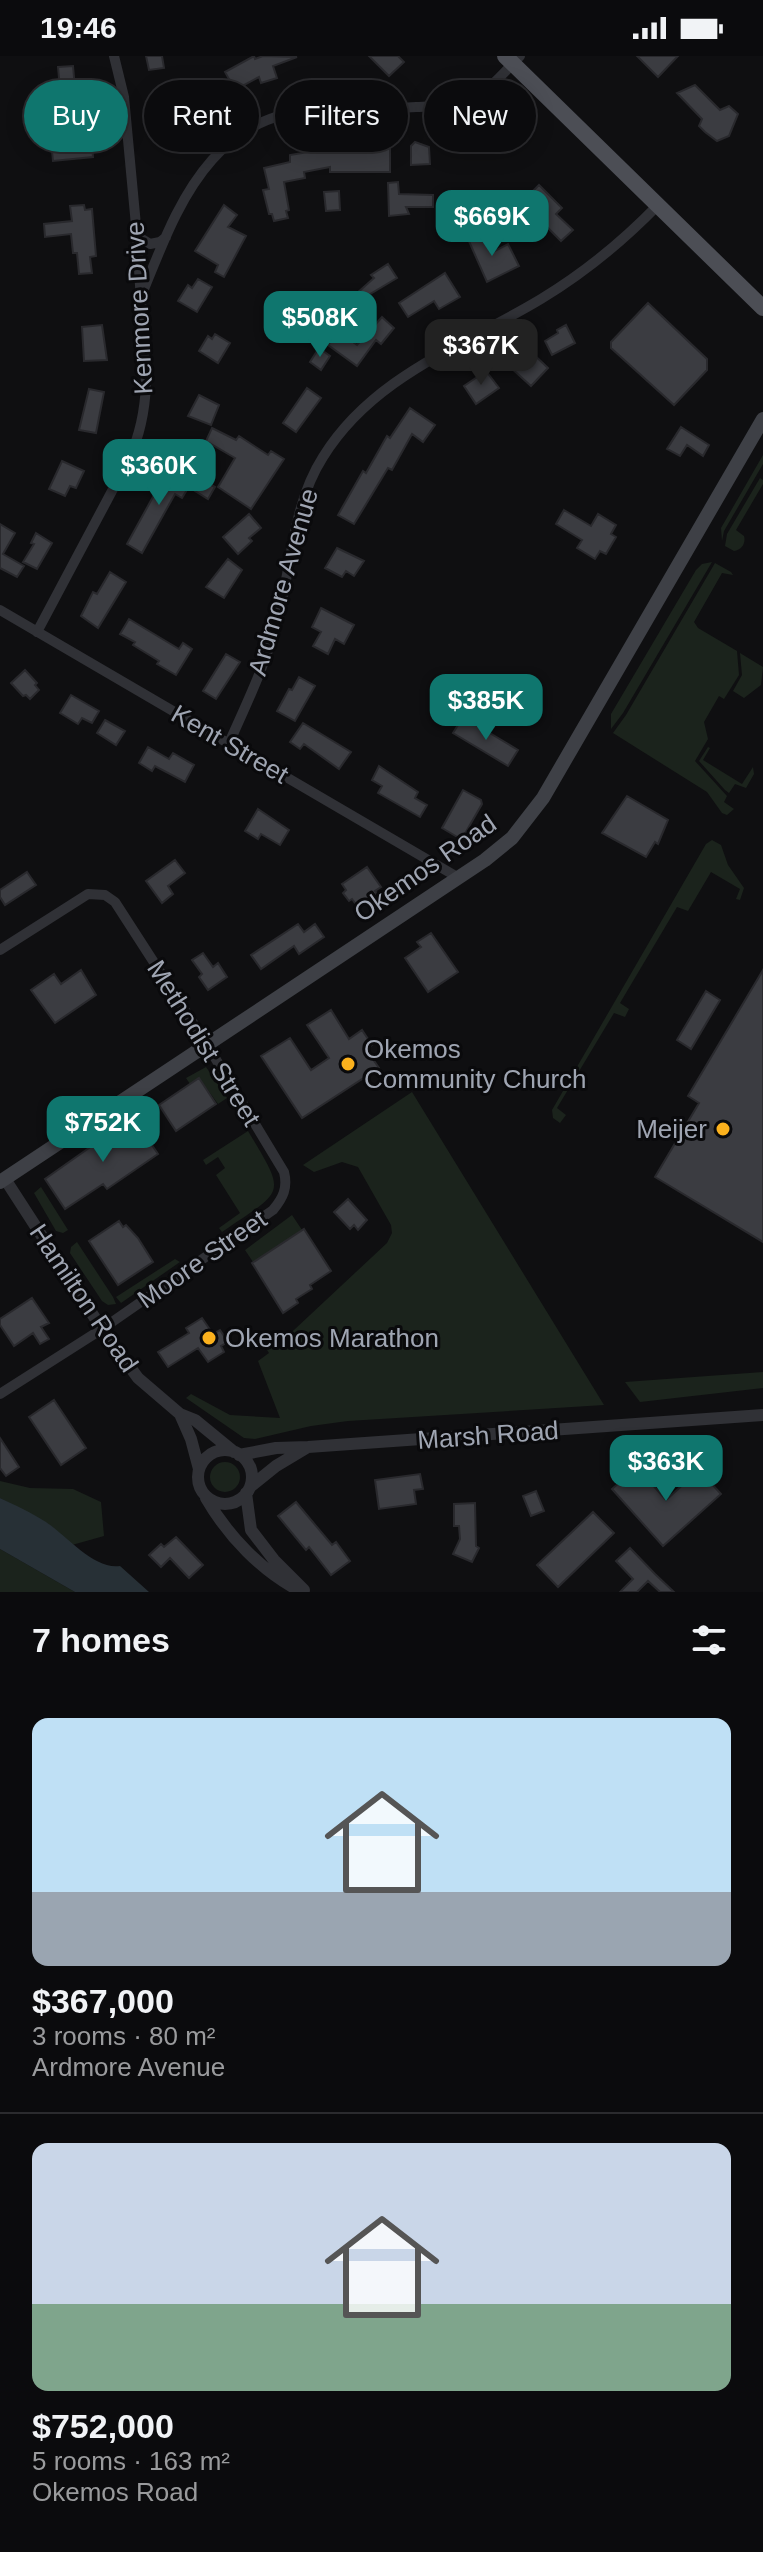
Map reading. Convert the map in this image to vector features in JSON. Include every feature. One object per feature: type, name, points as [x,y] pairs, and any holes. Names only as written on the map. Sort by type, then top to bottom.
[{"type":"main road","points":[[513,58],[763,308]]},
{"type":"main road","name":"Okemos Road","points":[[2,1178],[459,878],[512,838],[543,798],[763,419]]},
{"type":"street","name":"Kenmore Drive","points":[[37,632],[129,459],[143,418],[146,384],[137,236],[124,97],[114,56]]},
{"type":"street","points":[[137,236],[145,243],[155,244],[164,240],[193,185],[211,161],[228,144],[261,123],[288,113],[322,107],[400,108],[455,104],[481,94],[513,58]]},
{"type":"street","name":"Ardmore Avenue","points":[[229,743],[280,613],[303,499],[335,440],[366,407],[402,377],[561,287],[601,258],[658,205]]},
{"type":"street","points":[[141,296],[169,231]]},
{"type":"street","name":"Kent Street","points":[[0,610],[459,878]]},
{"type":"street","name":"Methodist Street","points":[[0,950],[88,894],[105,895],[115,902],[284,1172],[286,1185],[282,1199]]},
{"type":"street","name":"Hamilton Road","points":[[2,1178],[138,1378],[180,1414],[195,1420],[236,1454]]},
{"type":"street","name":"Moore Street","points":[[0,1394],[102,1329],[273,1210],[282,1199]]},
{"type":"street","name":"Hamilton Road","points":[[180,1414],[199,1469]]},
{"type":"street","name":"Marsh Road","points":[[236,1454],[284,1447],[763,1415]]},
{"type":"street","name":"Marsh Road","points":[[248,1490],[276,1466],[308,1447]]},
{"type":"street","points":[[213,1453],[236,1454],[249,1467],[251,1530],[304,1592],[277,1578],[250,1554],[215,1513],[199,1487],[199,1469],[207,1457],[213,1453]]},
{"type":"street","points":[[204,1495],[219,1504],[228,1504],[236,1502],[248,1490]]},
{"type":"shaded area","points":[[763,455],[763,464],[724,531],[722,541],[721,528]]},
{"type":"shaded area","points":[[760,478],[763,484],[736,530],[744,536],[744,544],[734,551],[725,546],[727,534]]},
{"type":"shaded area","points":[[712,562],[611,729],[611,714],[696,570],[702,564]]},
{"type":"shaded area","points":[[715,563],[733,575],[722,573],[694,622],[698,628],[737,651],[739,675],[724,699],[719,696],[704,722],[708,739],[695,761],[727,796],[724,802],[734,809],[727,815],[722,813],[707,792],[613,733]]},
{"type":"shaded area","points":[[740,653],[763,667],[761,685],[744,698],[733,691],[742,675]]},
{"type":"shaded area","points":[[708,747],[703,760],[742,784],[753,767],[754,774],[746,788],[735,784],[729,793],[725,790],[699,761]]},
{"type":"shaded area","points":[[712,840],[721,845],[728,865],[744,888],[740,900],[736,899],[740,889],[711,872],[688,911],[677,907],[620,1003],[629,1009],[625,1017],[614,1013],[557,1108],[566,1115],[560,1123],[553,1118],[552,1110],[706,844]]},
{"type":"shaded area","points":[[206,1067],[227,1098],[218,1104],[199,1078],[190,1084],[186,1078]]},
{"type":"shaded area","points":[[412,1092],[604,1405],[348,1421],[255,1439],[244,1438],[186,1398],[191,1394],[230,1415],[280,1418],[258,1361],[269,1353],[260,1339],[269,1345],[279,1344],[387,1243],[392,1233],[391,1225],[358,1167],[342,1162],[314,1172],[303,1165]]},
{"type":"shaded area","points":[[248,1131],[270,1169],[273,1190],[268,1199],[222,1232],[219,1228],[240,1213],[216,1175],[225,1168],[218,1157],[206,1165],[203,1160]]},
{"type":"shaded area","points":[[41,1187],[68,1230],[63,1233],[56,1231],[34,1193]]},
{"type":"shaded area","points":[[292,1215],[302,1230],[253,1262],[245,1250]]},
{"type":"shaded area","points":[[77,1242],[116,1304],[108,1305],[102,1301],[70,1253]]},
{"type":"shaded area","points":[[175,1259],[180,1262],[121,1303],[116,1297]]},
{"type":"shaded area","points":[[763,1372],[763,1388],[640,1402],[625,1382]]},
{"type":"shaded area","points":[[225,1462],[236,1466],[240,1477],[236,1488],[225,1492],[214,1488],[210,1477],[214,1466]]},
{"type":"shaded area","points":[[0,1481],[30,1488],[73,1489],[101,1502],[104,1536],[72,1545],[47,1523],[0,1498]]},
{"type":"shaded area","points":[[0,1498],[46,1522],[100,1563],[120,1566],[149,1592],[75,1592],[0,1549]]},
{"type":"shaded area","points":[[0,1549],[75,1592],[0,1592]]},
{"type":"building","points":[[146,56],[162,56],[164,68],[149,70]]},
{"type":"building","points":[[254,56],[255,59],[263,56],[297,57],[273,66],[277,78],[261,83],[259,77],[253,80],[229,80],[225,72]]},
{"type":"building","points":[[369,56],[398,56],[404,62],[389,76]]},
{"type":"building","points":[[637,56],[678,56],[658,77]]},
{"type":"building","points":[[73,66],[74,80],[59,80],[58,67]]},
{"type":"building","points":[[695,85],[720,110],[729,106],[738,114],[729,136],[717,141],[705,132],[699,126],[702,119],[677,93]]},
{"type":"building","points":[[415,142],[424,145],[424,152],[429,152],[430,164],[411,165],[411,146]]},
{"type":"building","points":[[52,152],[93,152],[93,157],[53,161]]},
{"type":"building","points":[[308,152],[390,152],[390,172],[330,172],[330,167],[304,172],[305,178],[284,182],[288,218],[274,221],[263,190],[269,189],[264,168],[290,162],[290,155]]},
{"type":"building","points":[[398,182],[399,194],[433,195],[433,207],[406,207],[409,214],[389,216],[388,183]]},
{"type":"building","points":[[539,185],[562,208],[556,214],[573,230],[561,241],[545,225],[540,230],[517,207]]},
{"type":"building","points":[[339,191],[340,210],[326,211],[324,192]]},
{"type":"building","points":[[84,205],[85,210],[92,209],[96,256],[90,257],[92,273],[79,274],[71,234],[45,237],[44,224],[72,221],[70,206]]},
{"type":"building","points":[[224,205],[237,215],[228,227],[246,236],[224,277],[215,272],[218,265],[195,251]]},
{"type":"building","points":[[482,232],[493,252],[508,244],[519,266],[487,282],[468,239]]},
{"type":"building","points":[[388,264],[397,278],[367,296],[372,301],[362,309],[356,303],[349,307],[346,303],[374,278],[371,275]]},
{"type":"building","points":[[445,273],[460,297],[439,309],[434,301],[408,317],[399,303]]},
{"type":"building","points":[[198,279],[212,287],[197,312],[178,301],[188,285],[192,288]]},
{"type":"building","points":[[648,303],[707,359],[707,370],[674,405],[611,348],[611,342]]},
{"type":"building","points":[[382,317],[394,328],[381,344],[376,340],[357,366],[328,345],[338,331],[357,345]]},
{"type":"building","points":[[102,325],[107,360],[84,361],[82,327]]},
{"type":"building","points":[[566,325],[575,343],[552,355],[545,341]]},
{"type":"building","points":[[215,334],[230,343],[218,363],[199,351],[208,336],[212,339]]},
{"type":"building","points":[[319,348],[330,356],[321,370],[310,362]]},
{"type":"building","points":[[527,348],[548,368],[531,386],[510,367]]},
{"type":"building","points":[[486,371],[499,388],[476,404],[464,386]]},
{"type":"building","points":[[307,388],[321,398],[296,432],[283,423]]},
{"type":"building","points":[[89,389],[104,392],[96,433],[79,430]]},
{"type":"building","points":[[199,395],[219,405],[211,425],[188,416]]},
{"type":"building","points":[[410,408],[435,425],[423,442],[412,434],[392,470],[388,468],[354,524],[338,515],[363,471],[366,473],[387,436],[390,438]]},
{"type":"building","points":[[681,427],[709,445],[703,456],[687,445],[680,456],[667,449]]},
{"type":"building","points":[[212,428],[236,440],[239,436],[268,455],[271,451],[284,459],[251,509],[218,487],[235,458],[206,441]]},
{"type":"building","points":[[62,461],[84,471],[76,488],[70,486],[65,496],[49,489]]},
{"type":"building","points":[[170,466],[193,480],[182,498],[175,494],[142,553],[127,544]]},
{"type":"building","points":[[202,480],[215,487],[208,499],[195,491]]},
{"type":"building","points":[[564,510],[591,526],[598,514],[616,525],[611,534],[616,537],[606,554],[600,551],[595,559],[577,548],[582,540],[556,524]]},
{"type":"building","points":[[249,514],[261,528],[238,554],[223,537]]},
{"type":"building","points":[[0,524],[15,533],[3,554],[24,566],[17,577],[0,568]]},
{"type":"building","points":[[36,533],[52,543],[37,569],[23,562],[34,544],[31,543]]},
{"type":"building","points":[[337,548],[364,561],[354,576],[346,571],[342,577],[325,568]]},
{"type":"building","points":[[228,559],[242,570],[224,598],[206,587]]},
{"type":"building","points":[[110,572],[126,582],[98,628],[81,616],[93,592],[97,594]]},
{"type":"building","points":[[321,608],[354,625],[344,644],[335,639],[328,654],[313,646],[321,632],[312,627]]},
{"type":"building","points":[[129,619],[179,649],[183,643],[192,649],[176,675],[133,645],[135,642],[120,634]]},
{"type":"building","points":[[226,654],[240,662],[216,699],[203,691]]},
{"type":"building","points":[[25,670],[39,690],[30,699],[11,683]]},
{"type":"building","points":[[299,677],[315,686],[295,721],[277,711]]},
{"type":"building","points":[[71,695],[99,711],[92,723],[82,718],[78,724],[60,713]]},
{"type":"building","points":[[463,717],[518,750],[508,766],[453,733]]},
{"type":"building","points":[[105,720],[125,731],[116,745],[97,733]]},
{"type":"building","points":[[303,723],[351,752],[339,769],[304,744],[300,749],[290,742]]},
{"type":"building","points":[[148,747],[169,759],[173,753],[194,765],[185,782],[155,766],[152,771],[139,763]]},
{"type":"building","points":[[379,766],[418,792],[415,798],[427,805],[420,817],[378,793],[382,786],[372,780]]},
{"type":"building","points":[[463,790],[481,800],[482,804],[463,837],[459,838],[442,828]]},
{"type":"building","points":[[627,796],[668,820],[658,844],[655,842],[646,857],[602,833]]},
{"type":"building","points":[[258,809],[289,830],[280,845],[261,834],[258,839],[245,831]]},
{"type":"building","points":[[175,860],[185,873],[168,886],[173,894],[162,903],[146,881]]},
{"type":"building","points":[[367,867],[381,887],[358,907],[343,893],[346,890],[342,884]]},
{"type":"building","points":[[27,872],[36,885],[5,905],[0,890]]},
{"type":"building","points":[[298,924],[304,932],[315,924],[324,937],[299,954],[294,946],[261,969],[251,955]]},
{"type":"building","points":[[431,933],[458,972],[428,992],[405,958],[421,947],[417,942]]},
{"type":"building","points":[[203,953],[213,967],[218,963],[227,977],[208,990],[192,960]]},
{"type":"building","points":[[81,970],[96,995],[55,1023],[31,990],[54,974],[61,984]]},
{"type":"building","name":"Meijer","points":[[763,970],[763,1242],[655,1177],[699,1103],[688,1096]]},
{"type":"building","points":[[706,991],[720,1000],[691,1049],[677,1040]]},
{"type":"building","name":"Okemos Community Church","points":[[331,1010],[349,1039],[362,1030],[372,1045],[366,1049],[379,1068],[302,1118],[261,1056],[290,1038],[311,1070],[329,1058],[307,1025]]},
{"type":"building","points":[[199,1078],[216,1104],[176,1131],[159,1105]]},
{"type":"building","points":[[133,1117],[158,1154],[107,1189],[103,1184],[65,1209],[45,1179]]},
{"type":"building","points":[[348,1199],[367,1220],[358,1230],[354,1225],[350,1229],[334,1212]]},
{"type":"building","points":[[119,1221],[138,1238],[153,1262],[118,1285],[89,1241]]},
{"type":"building","points":[[304,1229],[331,1271],[310,1285],[312,1289],[296,1299],[298,1303],[283,1313],[252,1263]]},
{"type":"building","points":[[32,1298],[49,1323],[41,1327],[49,1339],[40,1344],[33,1333],[14,1346],[0,1325],[0,1319]]},
{"type":"building","points":[[202,1318],[213,1334],[220,1330],[228,1342],[221,1346],[224,1352],[208,1362],[198,1348],[168,1367],[158,1352],[189,1333],[186,1328]]},
{"type":"building","points":[[54,1400],[86,1448],[61,1465],[29,1417]]},
{"type":"building","points":[[0,1438],[19,1467],[6,1476],[0,1468]]},
{"type":"building","points":[[637,1467],[666,1500],[699,1470],[721,1494],[663,1546],[612,1489]]},
{"type":"building","points":[[420,1474],[423,1489],[414,1490],[416,1504],[379,1509],[375,1480]]},
{"type":"building","points":[[536,1491],[544,1511],[531,1516],[523,1496]]},
{"type":"building","points":[[296,1502],[332,1545],[336,1542],[350,1561],[331,1575],[278,1516]]},
{"type":"building","points":[[475,1503],[476,1546],[479,1548],[472,1562],[453,1554],[460,1539],[459,1526],[454,1526],[454,1504]]},
{"type":"building","points":[[593,1512],[614,1533],[558,1587],[537,1565]]},
{"type":"building","points":[[176,1537],[203,1565],[189,1578],[170,1558],[161,1567],[149,1555],[161,1544],[164,1547]]},
{"type":"building","points":[[630,1548],[674,1592],[660,1592],[648,1581],[637,1592],[620,1592],[633,1579],[616,1561]]},
{"type":"place","name":"Okemos Community Church","points":[[348,1064]]},
{"type":"place","name":"Meijer","points":[[723,1129]]},
{"type":"place","name":"Okemos Marathon","points":[[209,1338]]}]
